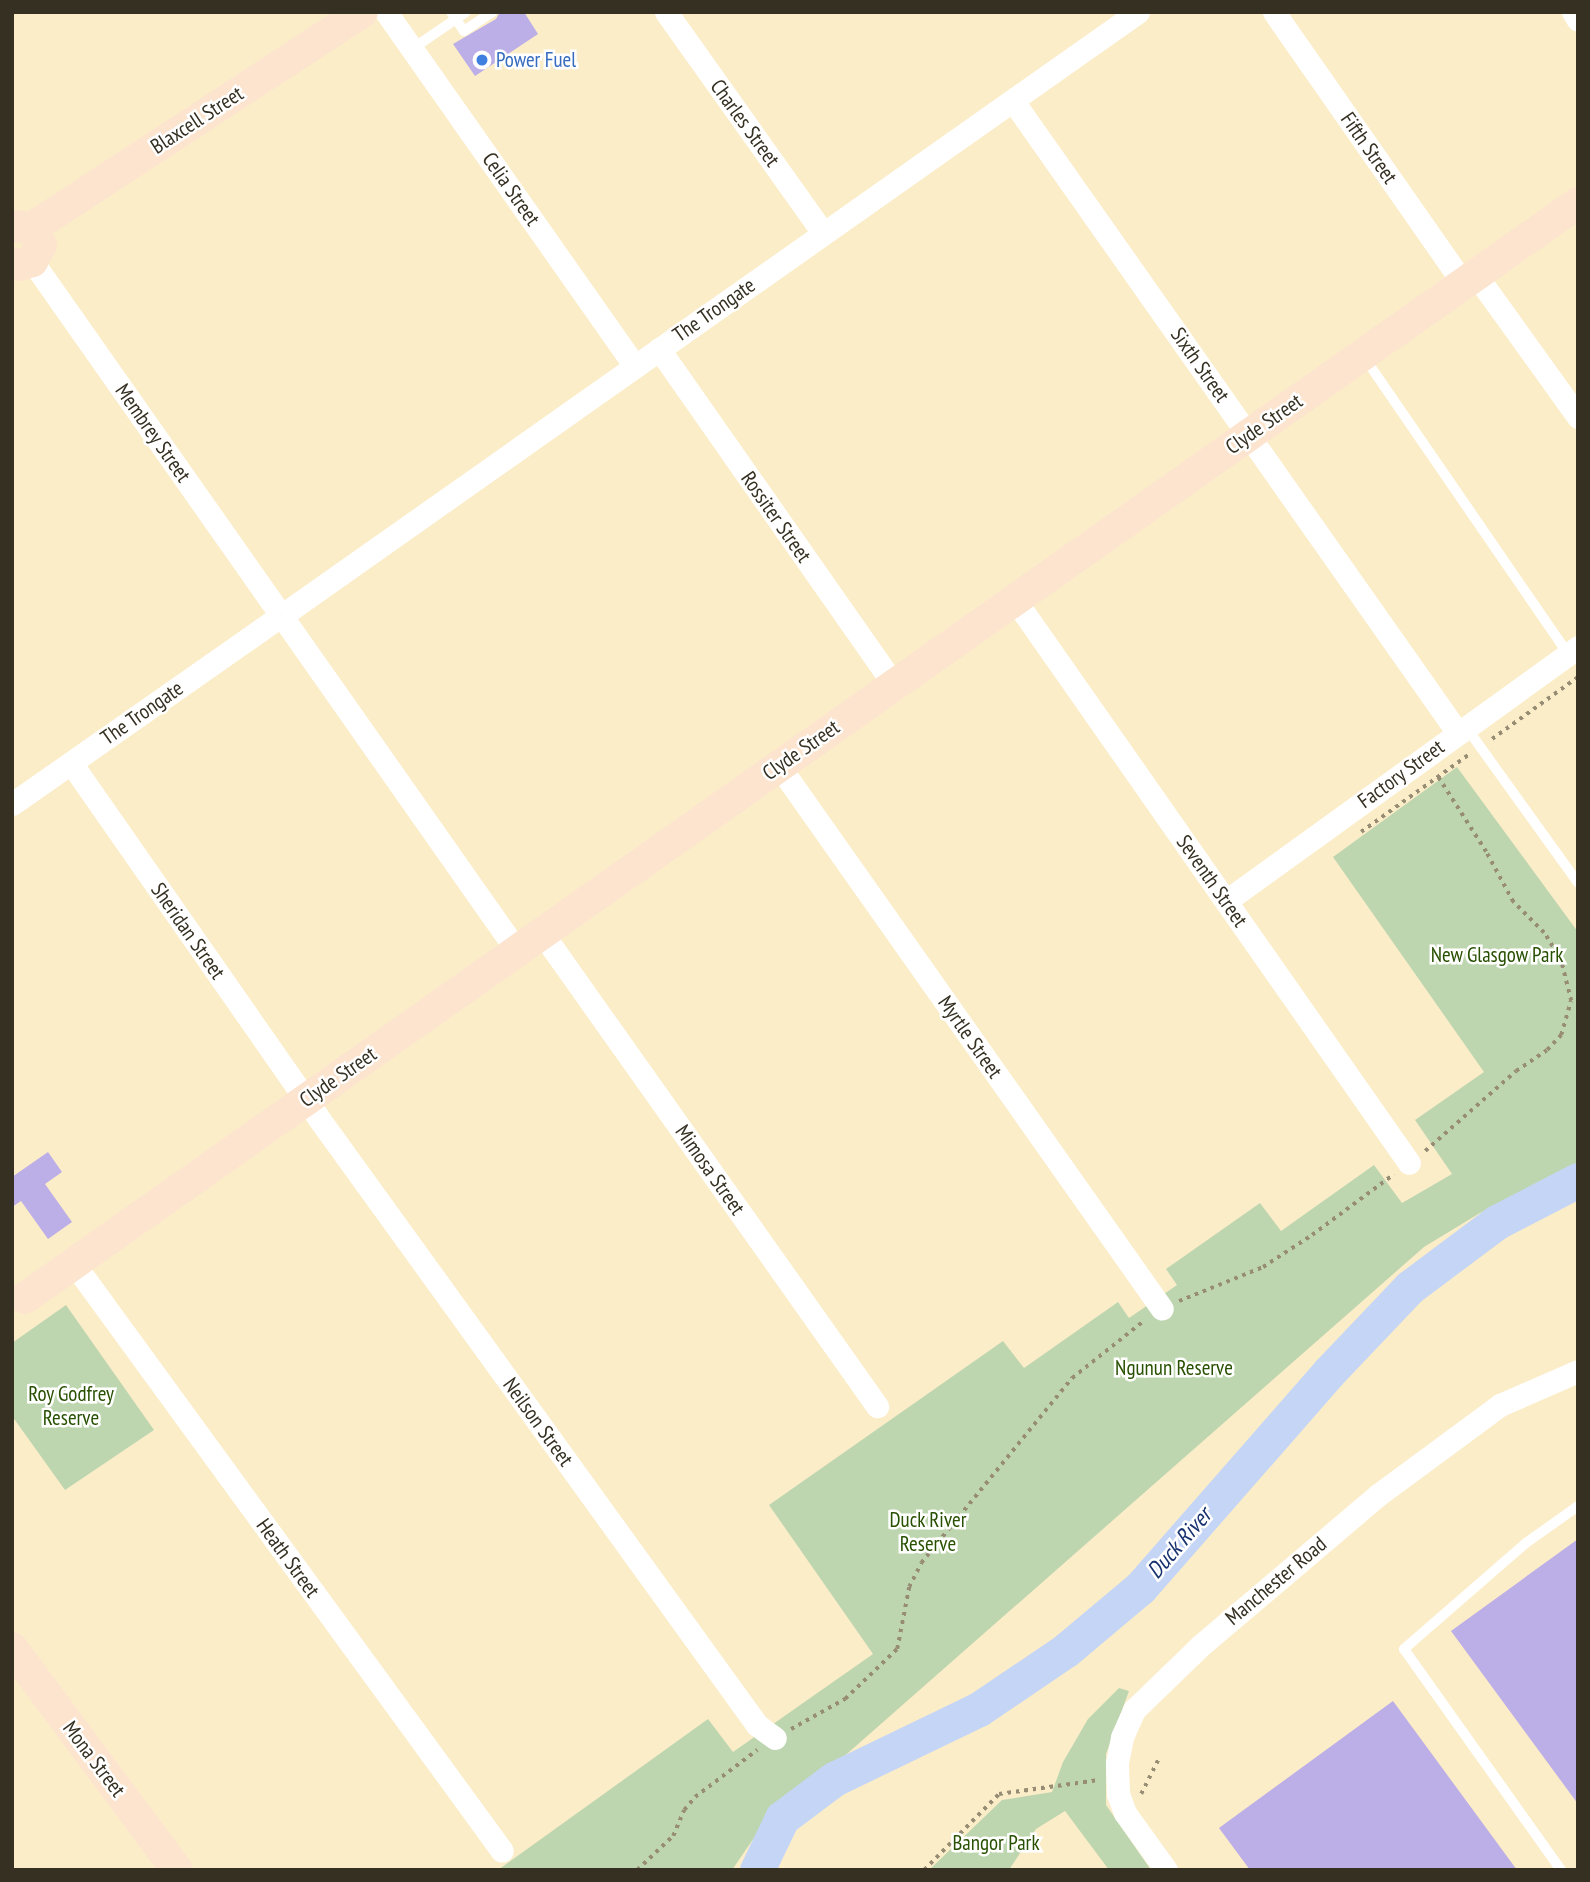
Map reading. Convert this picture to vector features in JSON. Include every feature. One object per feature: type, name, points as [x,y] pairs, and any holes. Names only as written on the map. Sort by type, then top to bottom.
[{"type":"main road","name":"Blaxcell Street","points":[[22,227],[362,12]]},
{"type":"main road","name":"Clyde Street","points":[[16,1301],[74,1264],[1578,203]]},
{"type":"main road","points":[[22,227],[41,245],[22,262]]},
{"type":"main road","name":"Mona Street","points":[[12,1648],[177,1870]]},
{"type":"street","name":"Celia Street","points":[[386,12],[635,366]]},
{"type":"street","name":"Charles Street","points":[[666,12],[823,233]]},
{"type":"street","name":"The Trongate","points":[[12,804],[1138,12]]},
{"type":"street","name":"Fifth Street","points":[[1274,12],[1469,279],[1578,417]]},
{"type":"street","points":[[1573,12],[1578,20]]},
{"type":"street","name":"Sixth Street","points":[[1013,101],[1462,730]]},
{"type":"street","name":"Membrey Street","points":[[22,262],[281,615],[529,942]]},
{"type":"street","name":"Rossiter Street","points":[[659,349],[894,685]]},
{"type":"street","name":"Seventh Street","points":[[1014,600],[1409,1163]]},
{"type":"street","name":"Factory Street","points":[[1226,901],[1573,651]]},
{"type":"street","name":"Sheridan Street","points":[[71,763],[306,1100]]},
{"type":"street","name":"Myrtle Street","points":[[779,766],[1161,1309]]},
{"type":"street","name":"Mimosa Street","points":[[529,942],[877,1406]]},
{"type":"street","name":"Neilson Street","points":[[306,1100],[757,1725],[775,1738]]},
{"type":"street","name":"Heath Street","points":[[74,1264],[502,1852]]},
{"type":"street","name":"Manchester Road","points":[[1166,1870],[1125,1813],[1115,1779],[1122,1737],[1134,1710],[1200,1646],[1378,1496],[1500,1405],[1578,1371]]},
{"type":"lane","points":[[412,49],[454,16],[466,12]]},
{"type":"lane","points":[[454,16],[464,31],[492,12]]},
{"type":"lane","points":[[1362,355],[1573,651]]},
{"type":"lane","points":[[1462,730],[1578,883]]},
{"type":"lane","points":[[1560,1870],[1404,1649],[1526,1543],[1578,1506]]},
{"type":"path","points":[[1125,1813],[1136,1803],[1159,1758]]},
{"type":"path","points":[[924,1870],[999,1794],[1050,1784],[1115,1779]]},
{"type":"green space","points":[[1457,767],[1578,932],[1578,1164],[1480,1213],[1424,1247],[758,1832],[732,1870],[498,1870],[708,1719],[733,1752],[873,1654],[769,1505],[1003,1341],[1024,1368],[1118,1302],[1129,1318],[1177,1285],[1166,1269],[1260,1203],[1281,1231],[1374,1165],[1402,1203],[1452,1174],[1415,1120],[1484,1072],[1333,857]]},
{"type":"green space","name":"Roy Godfrey Reserve","points":[[66,1305],[154,1430],[65,1490],[12,1416],[12,1343]]},
{"type":"green space","name":"Bangor Park","points":[[1119,1688],[1129,1691],[1106,1754],[1106,1805],[1151,1870],[1109,1870],[1065,1811],[1036,1829],[1009,1870],[929,1870],[1002,1800],[1052,1792],[1063,1762],[1088,1719]]},
{"type":"building","name":"Power Fuel","points":[[500,12],[524,12],[538,34],[475,76],[453,44],[496,19]]},
{"type":"building","points":[[48,1152],[62,1172],[45,1184],[72,1222],[48,1239],[21,1201],[12,1207],[12,1177]]},
{"type":"building","points":[[1578,1539],[1578,1804],[1451,1631]]},
{"type":"building","points":[[1393,1701],[1517,1870],[1250,1870],[1219,1828]]},
{"type":"waterway","name":"Duck River","points":[[757,1870],[782,1818],[834,1779],[979,1709],[1066,1650],[1140,1588],[1329,1372],[1410,1287],[1497,1222],[1578,1180]]},
{"type":"place","name":"Power Fuel","points":[[482,60]]},
{"type":"park label","name":"New Glasgow Park","points":[[1497,955]]},
{"type":"park label","name":"Ngunun Reserve","points":[[1174,1368]]},
{"type":"park label","name":"Duck River Reserve","points":[[928,1532]]}]
